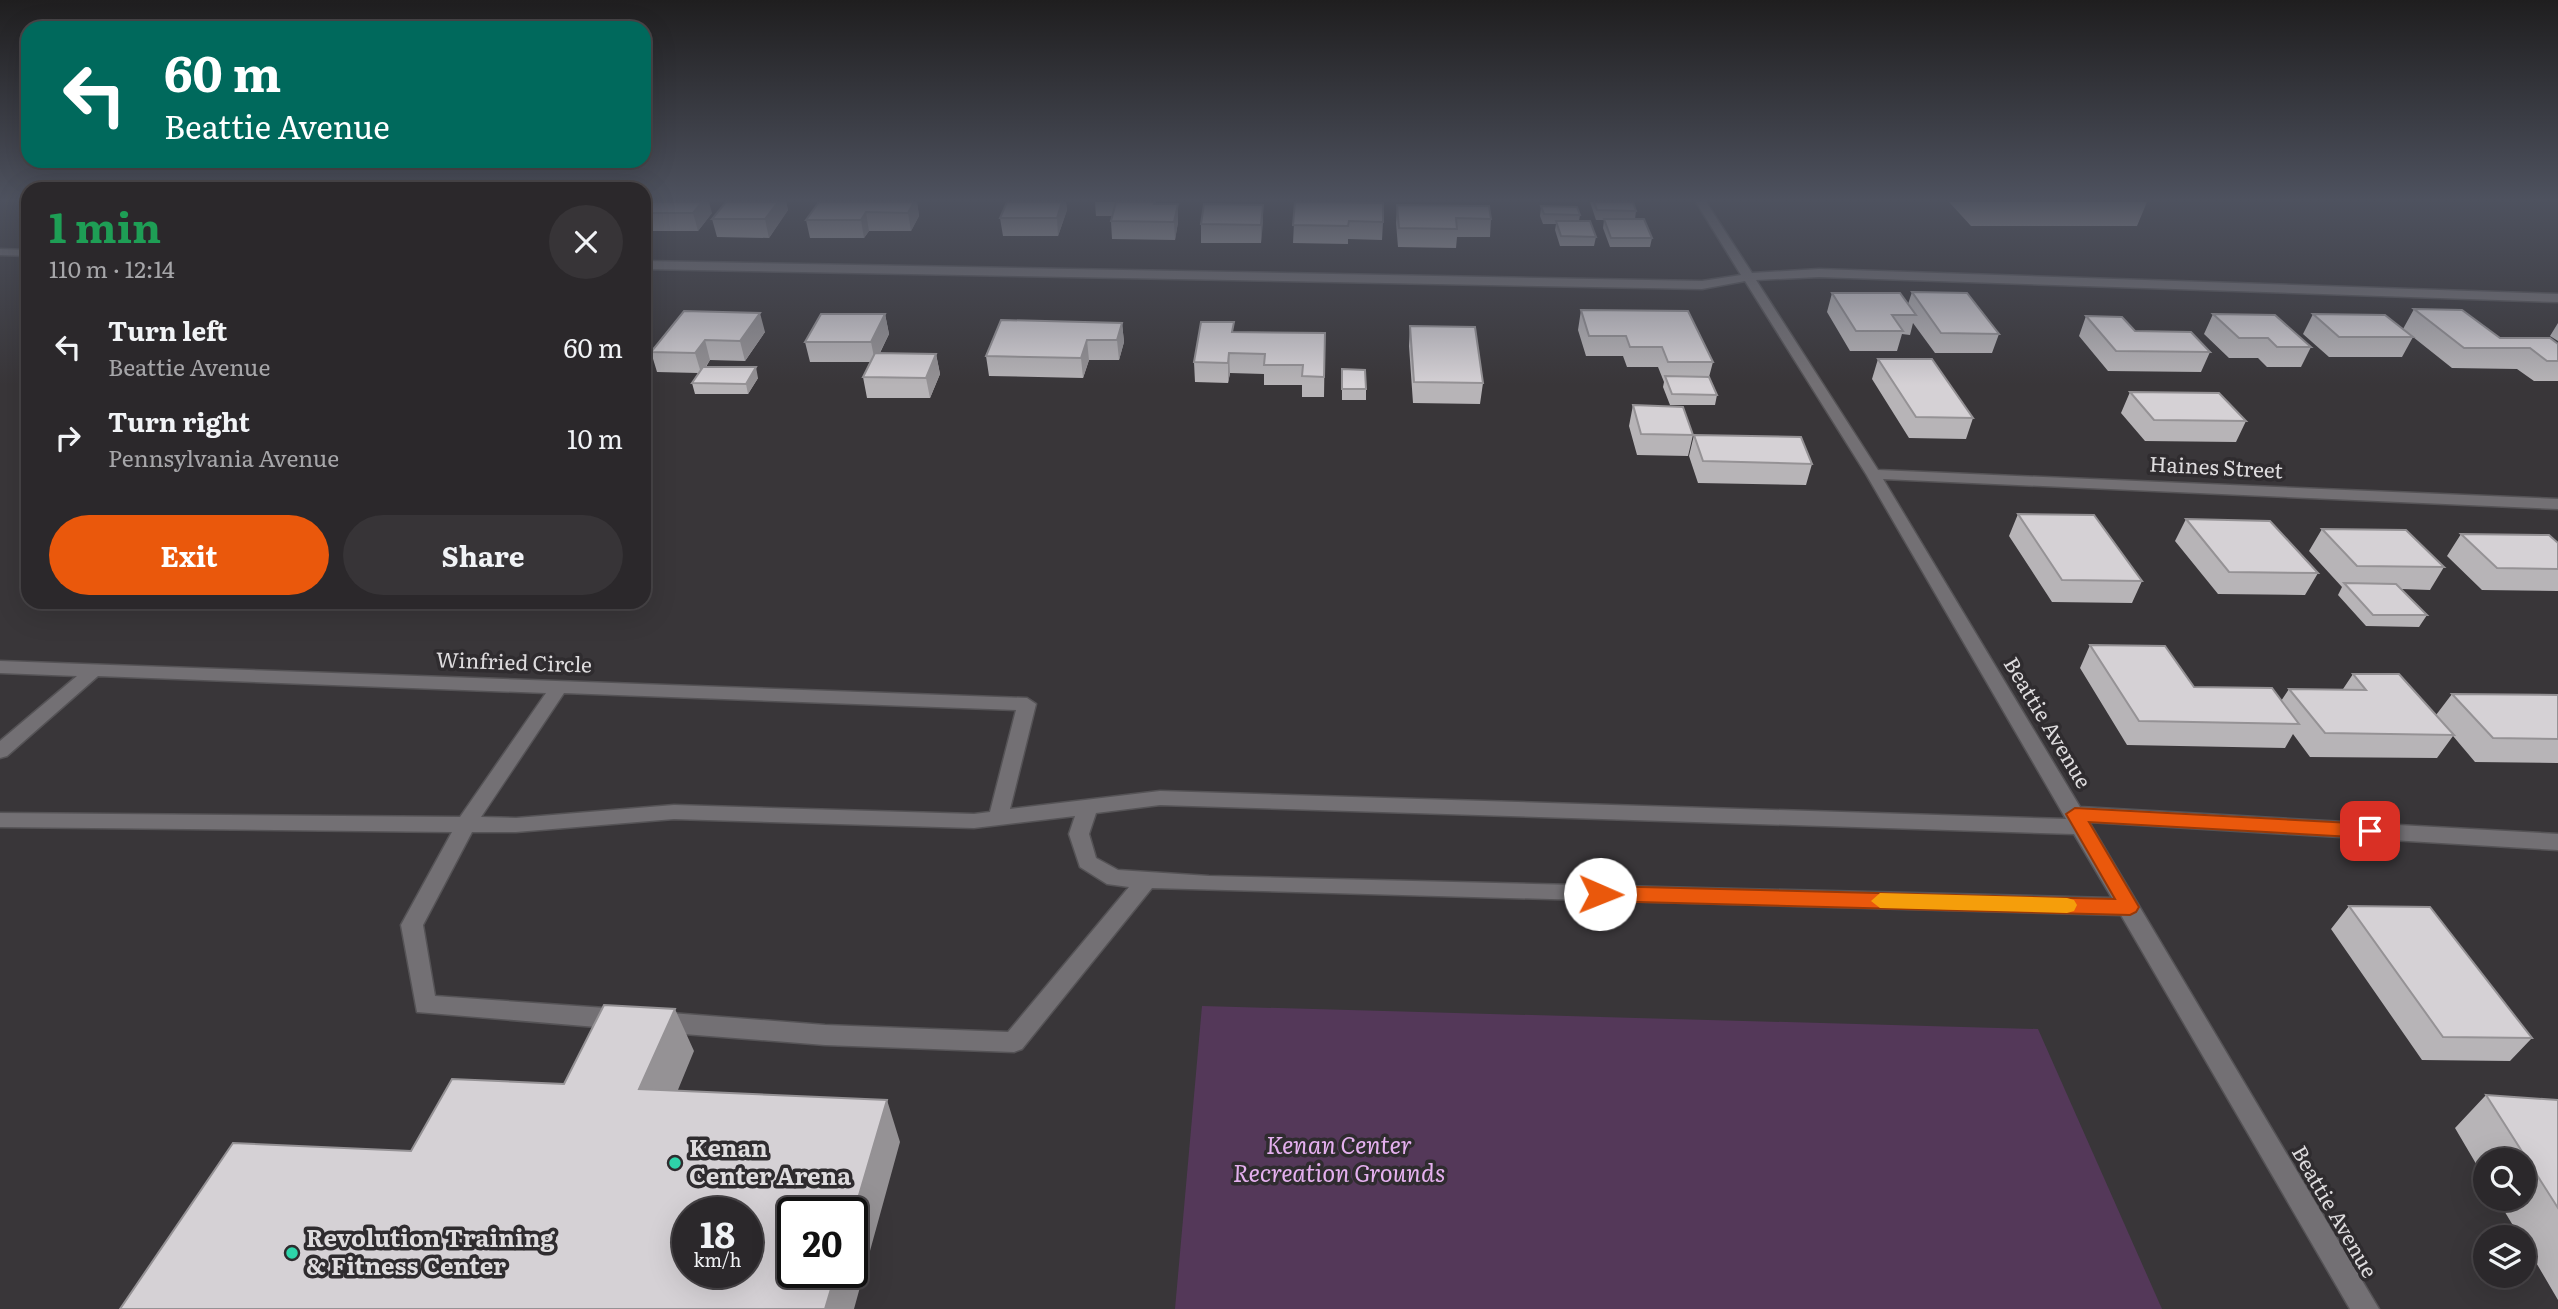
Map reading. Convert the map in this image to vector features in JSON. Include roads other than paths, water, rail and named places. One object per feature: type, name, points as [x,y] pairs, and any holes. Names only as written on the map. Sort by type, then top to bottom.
[{"type":"street","name":"Beattie Avenue","points":[[1740,263],[1873,474],[2365,1309]]},
{"type":"street","points":[[651,265],[1703,285],[1749,277],[1819,273],[2558,298]]},
{"type":"street","name":"Haines Street","points":[[1873,474],[2558,505]]},
{"type":"street","name":"Winfried Circle","points":[[0,667],[1027,704],[998,818]]},
{"type":"street","points":[[0,751],[93,671]]},
{"type":"street","points":[[559,687],[466,824],[412,925],[425,1005],[825,1035],[1014,1042],[1147,880]]},
{"type":"street","points":[[0,820],[516,825],[674,813],[974,821],[1160,798],[2078,820],[2558,842]]},
{"type":"street","points":[[1088,807],[1079,834],[1087,862],[1114,878],[2130,907]]},
{"type":"place","name":"Kenan Center Arena","points":[[675,1163]]},
{"type":"place","name":"Revolution Training & Fitness Center","points":[[292,1253]]},
{"type":"park label","name":"Kenan Center Recreation Grounds","points":[[1339,1160]]}]
